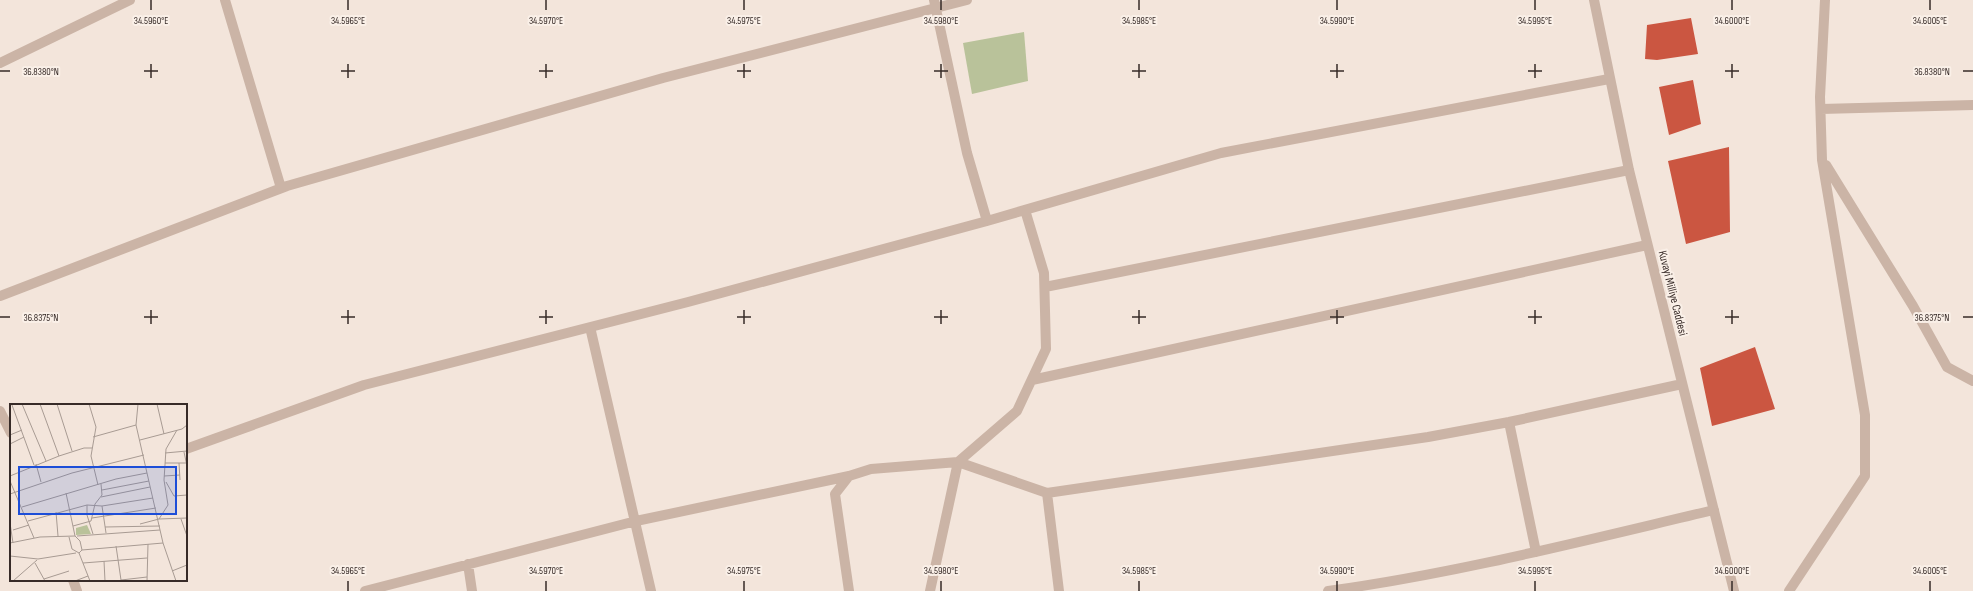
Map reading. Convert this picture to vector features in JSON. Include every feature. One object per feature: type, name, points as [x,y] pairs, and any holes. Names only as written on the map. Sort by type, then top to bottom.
[{"type":"street","points":[[0,64],[130,0]]},
{"type":"street","points":[[225,0],[281,188]]},
{"type":"street","points":[[0,296],[281,188],[663,78],[935,4],[967,0]]},
{"type":"street","name":"Kuvayi Milliye Caddesi","points":[[1594,0],[1629,170],[1734,591]]},
{"type":"street","points":[[1789,591],[1865,476],[1865,414],[1822,160],[1821,108],[1825,0]]},
{"type":"street","points":[[935,4],[967,153],[987,221]]},
{"type":"street","points":[[187,449],[364,385],[590,327],[987,221],[1221,153],[1609,78]]},
{"type":"street","points":[[1821,108],[1973,106]]},
{"type":"street","points":[[1822,160],[1913,306],[1946,367],[1973,381]]},
{"type":"street","points":[[1045,287],[1629,170]]},
{"type":"street","points":[[930,591],[958,462],[1017,411],[1046,349],[1044,273],[1025,210]]},
{"type":"street","points":[[1032,380],[1647,245]]},
{"type":"street","points":[[590,327],[651,591]]},
{"type":"street","points":[[365,591],[636,521],[849,476],[871,469],[958,462],[1047,493],[1428,437],[1509,422],[1682,384]]},
{"type":"street","points":[[0,410],[10,431]]},
{"type":"street","points":[[1509,422],[1536,552]]},
{"type":"street","points":[[849,476],[835,494],[849,591]]},
{"type":"street","points":[[1047,493],[1059,591]]},
{"type":"street","points":[[1328,591],[1384,583],[1536,552],[1714,510]]},
{"type":"street","points":[[468,564],[472,591]]},
{"type":"street","points":[[73,581],[77,591]]},
{"type":"green space","points":[[1024,32],[1028,81],[972,94],[963,43]]},
{"type":"building","points":[[1691,18],[1698,54],[1657,60],[1645,59],[1647,25]]},
{"type":"building","points":[[1693,80],[1701,124],[1669,135],[1659,87]]},
{"type":"building","points":[[1729,147],[1730,232],[1686,244],[1668,161]]},
{"type":"building","points":[[1755,347],[1775,409],[1712,426],[1700,368]]}]
